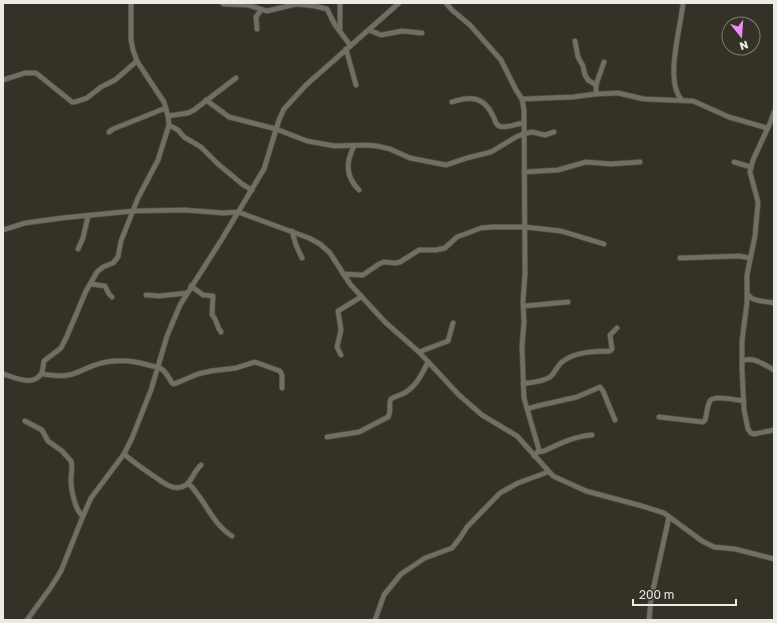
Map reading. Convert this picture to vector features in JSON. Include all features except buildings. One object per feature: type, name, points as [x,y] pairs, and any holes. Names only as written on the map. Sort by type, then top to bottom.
[{"type":"street","points":[[3,374],[21,380],[36,379],[42,374],[44,361],[61,348],[86,291],[100,269],[116,261],[138,198],[158,160],[168,125],[168,116],[164,102],[137,61],[131,40],[131,3]]},
{"type":"street","points":[[340,3],[340,31]]},
{"type":"street","points":[[27,620],[61,571],[91,498],[124,454],[138,425],[167,336],[180,305],[264,169],[284,109],[348,47],[399,3]]},
{"type":"street","points":[[446,3],[470,25],[501,60],[522,99],[525,227],[524,322],[522,347],[523,384],[524,398],[538,446],[538,452]]},
{"type":"street","points":[[682,100],[676,91],[674,62],[683,3]]},
{"type":"street","points":[[223,4],[255,6],[261,10],[272,11],[296,4],[327,9],[348,47],[356,85]]},
{"type":"street","points":[[257,29],[256,17],[261,10]]},
{"type":"street","points":[[368,30],[381,35],[402,31],[422,33]]},
{"type":"street","points":[[575,41],[578,57],[584,66],[585,75],[588,80],[596,85]]},
{"type":"street","points":[[3,80],[25,73],[36,73],[72,102],[75,102],[87,98],[101,87],[111,83],[137,61]]},
{"type":"street","points":[[596,94],[596,85],[604,62]]},
{"type":"street","points":[[168,116],[188,113],[194,110],[236,78]]},
{"type":"street","points":[[522,99],[618,93],[644,99],[693,101],[729,117],[767,128]]},
{"type":"street","points":[[452,102],[466,98],[482,101],[490,109],[498,126],[502,127],[523,123]]},
{"type":"street","points":[[206,100],[229,117],[312,142],[336,146],[366,145],[384,148],[410,158],[446,165],[491,152],[523,134],[532,132],[545,135],[554,132]]},
{"type":"street","points":[[109,132],[113,128],[166,108]]},
{"type":"street","points":[[774,112],[751,167],[750,177],[758,202],[757,226],[746,275],[747,302],[742,341],[744,401],[748,429],[754,434],[774,430]]},
{"type":"street","points":[[168,125],[201,147],[218,164],[242,184],[252,190]]},
{"type":"street","points":[[354,146],[350,154],[348,166],[350,178],[359,190]]},
{"type":"street","points":[[524,172],[558,170],[586,162],[611,164],[640,162]]},
{"type":"street","points":[[734,162],[751,167]]},
{"type":"street","points":[[3,230],[31,222],[134,211],[238,212],[309,238],[320,244],[330,253],[343,274],[361,297],[398,335],[419,352],[459,395],[482,415],[517,436],[553,476],[569,485],[586,491],[664,513],[702,541],[714,547],[735,549],[774,559]]},
{"type":"street","points":[[78,249],[83,238],[88,216]]},
{"type":"street","points":[[343,274],[363,275],[378,264],[384,262],[400,262],[419,250],[436,250],[445,248],[457,237],[481,228],[504,226],[561,231],[604,244]]},
{"type":"street","points":[[292,232],[302,258]]},
{"type":"street","points":[[680,258],[739,256],[750,258]]},
{"type":"street","points":[[91,284],[105,286],[112,297]]},
{"type":"street","points":[[191,286],[203,295],[213,296],[211,313],[215,318],[221,332]]},
{"type":"street","points":[[746,291],[748,296],[753,299],[774,303]]},
{"type":"street","points":[[146,295],[158,296],[187,292]]},
{"type":"street","points":[[341,355],[337,347],[341,330],[338,310],[361,297]]},
{"type":"street","points":[[524,306],[568,302]]},
{"type":"street","points":[[419,352],[448,341],[453,323]]},
{"type":"street","points":[[523,384],[546,379],[562,362],[579,354],[597,351],[610,351],[612,349],[610,336],[617,328]]},
{"type":"street","points":[[742,361],[750,359],[760,362],[774,370]]},
{"type":"street","points":[[42,374],[53,376],[69,375],[108,361],[122,360],[142,362],[158,366],[174,384],[198,374],[211,371],[229,370],[252,362],[258,362],[280,371],[282,375],[282,388]]},
{"type":"street","points":[[327,437],[359,432],[388,417],[391,413],[391,399],[405,393],[417,382],[428,362]]},
{"type":"street","points":[[527,409],[581,396],[600,387],[615,420]]},
{"type":"street","points":[[659,417],[703,422],[705,420],[709,402],[712,399],[717,398],[744,401]]},
{"type":"street","points":[[26,421],[42,430],[48,441],[62,451],[71,461],[72,488],[77,510],[79,514],[83,516]]},
{"type":"street","points":[[534,456],[538,452],[575,438],[592,435]]},
{"type":"street","points":[[124,454],[136,465],[166,485],[179,487],[188,483],[193,473],[201,465]]},
{"type":"street","points":[[375,620],[384,595],[401,574],[425,558],[452,548],[467,527],[500,493],[518,483],[548,472]]},
{"type":"street","points":[[188,483],[198,494],[224,531],[232,536]]},
{"type":"street","points":[[649,620],[651,599],[669,516]]}]
